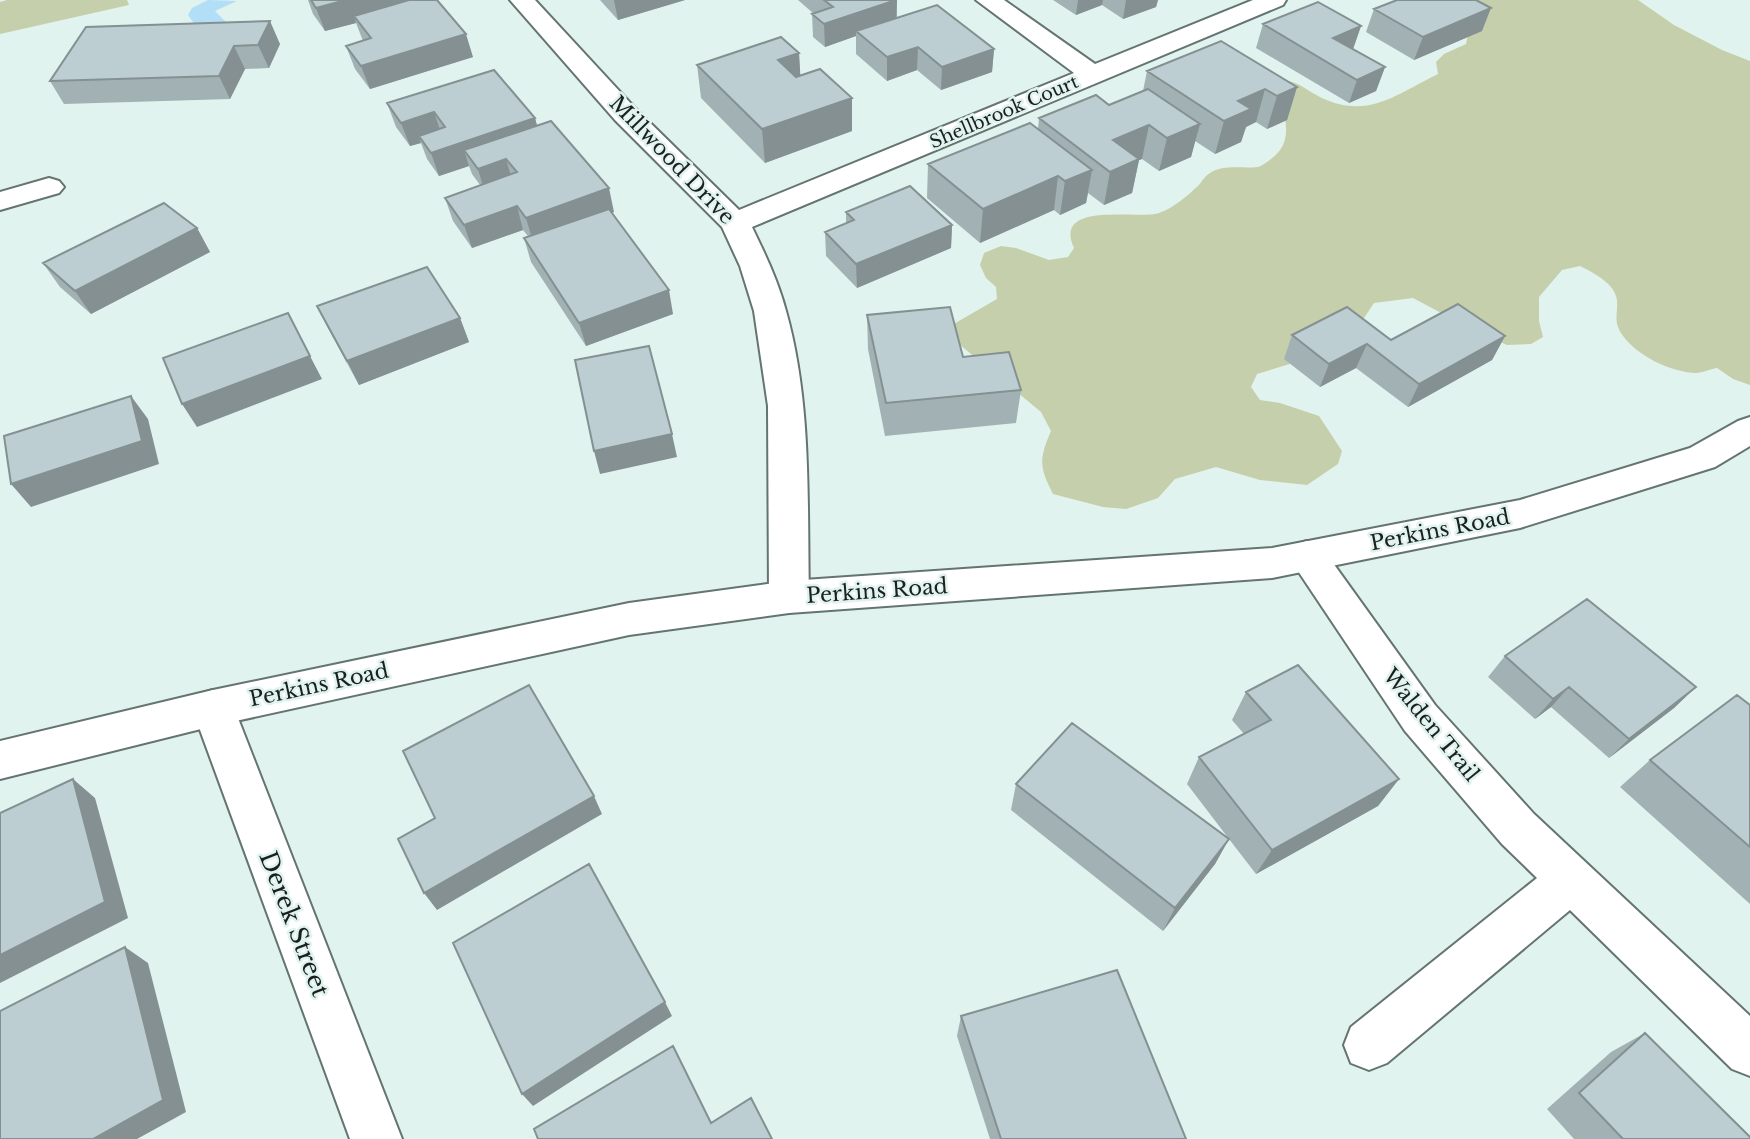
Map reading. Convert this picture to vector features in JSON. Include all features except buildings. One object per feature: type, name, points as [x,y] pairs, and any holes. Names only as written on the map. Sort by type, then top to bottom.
[{"type":"street","name":"Millwood Drive","points":[[522,0],[625,114],[735,223],[757,266],[766,294],[781,371],[786,422],[789,597]]},
{"type":"street","points":[[988,0],[1093,75]]},
{"type":"street","name":"Shellbrook Court","points":[[735,223],[1274,0]]},
{"type":"street","points":[[0,201],[49,187]]},
{"type":"street","name":"Perkins Road","points":[[0,760],[213,708],[629,619],[789,597],[1272,563],[1520,514],[1702,458],[1750,430]]},
{"type":"street","name":"Walden Trail","points":[[1307,556],[1420,718],[1518,829],[1750,1051]]},
{"type":"street","name":"Derek Street","points":[[213,708],[376,1139]]},
{"type":"street","points":[[1369,1045],[1572,880]]},
{"type":"green space","points":[[127,0],[129,5],[0,34],[0,2]]},
{"type":"green space","points":[[1447,0],[1638,0],[1674,25],[1750,61],[1750,385],[1733,379],[1717,368],[1698,373],[1686,372],[1665,366],[1644,355],[1627,341],[1618,328],[1614,291],[1601,278],[1580,266],[1562,270],[1539,297],[1539,321],[1543,337],[1531,344],[1507,345],[1413,298],[1374,303],[1362,321],[1306,359],[1257,374],[1251,387],[1260,400],[1280,403],[1319,416],[1342,451],[1338,464],[1307,485],[1260,480],[1216,467],[1175,479],[1158,498],[1126,509],[1103,507],[1053,494],[1042,463],[1051,431],[1041,412],[953,339],[952,325],[997,299],[996,287],[986,278],[980,265],[984,253],[1001,246],[1016,248],[1049,260],[1068,257],[1074,248],[1071,233],[1075,223],[1101,215],[1159,213],[1180,201],[1215,170],[1263,165],[1279,151],[1286,132],[1286,122],[1273,80],[1294,83],[1322,98],[1354,106],[1383,101],[1438,74],[1436,62],[1444,54],[1466,44],[1469,29]]},
{"type":"water","points":[[208,0],[237,1],[215,11],[227,23],[191,26],[193,22],[188,15],[192,8]]}]
